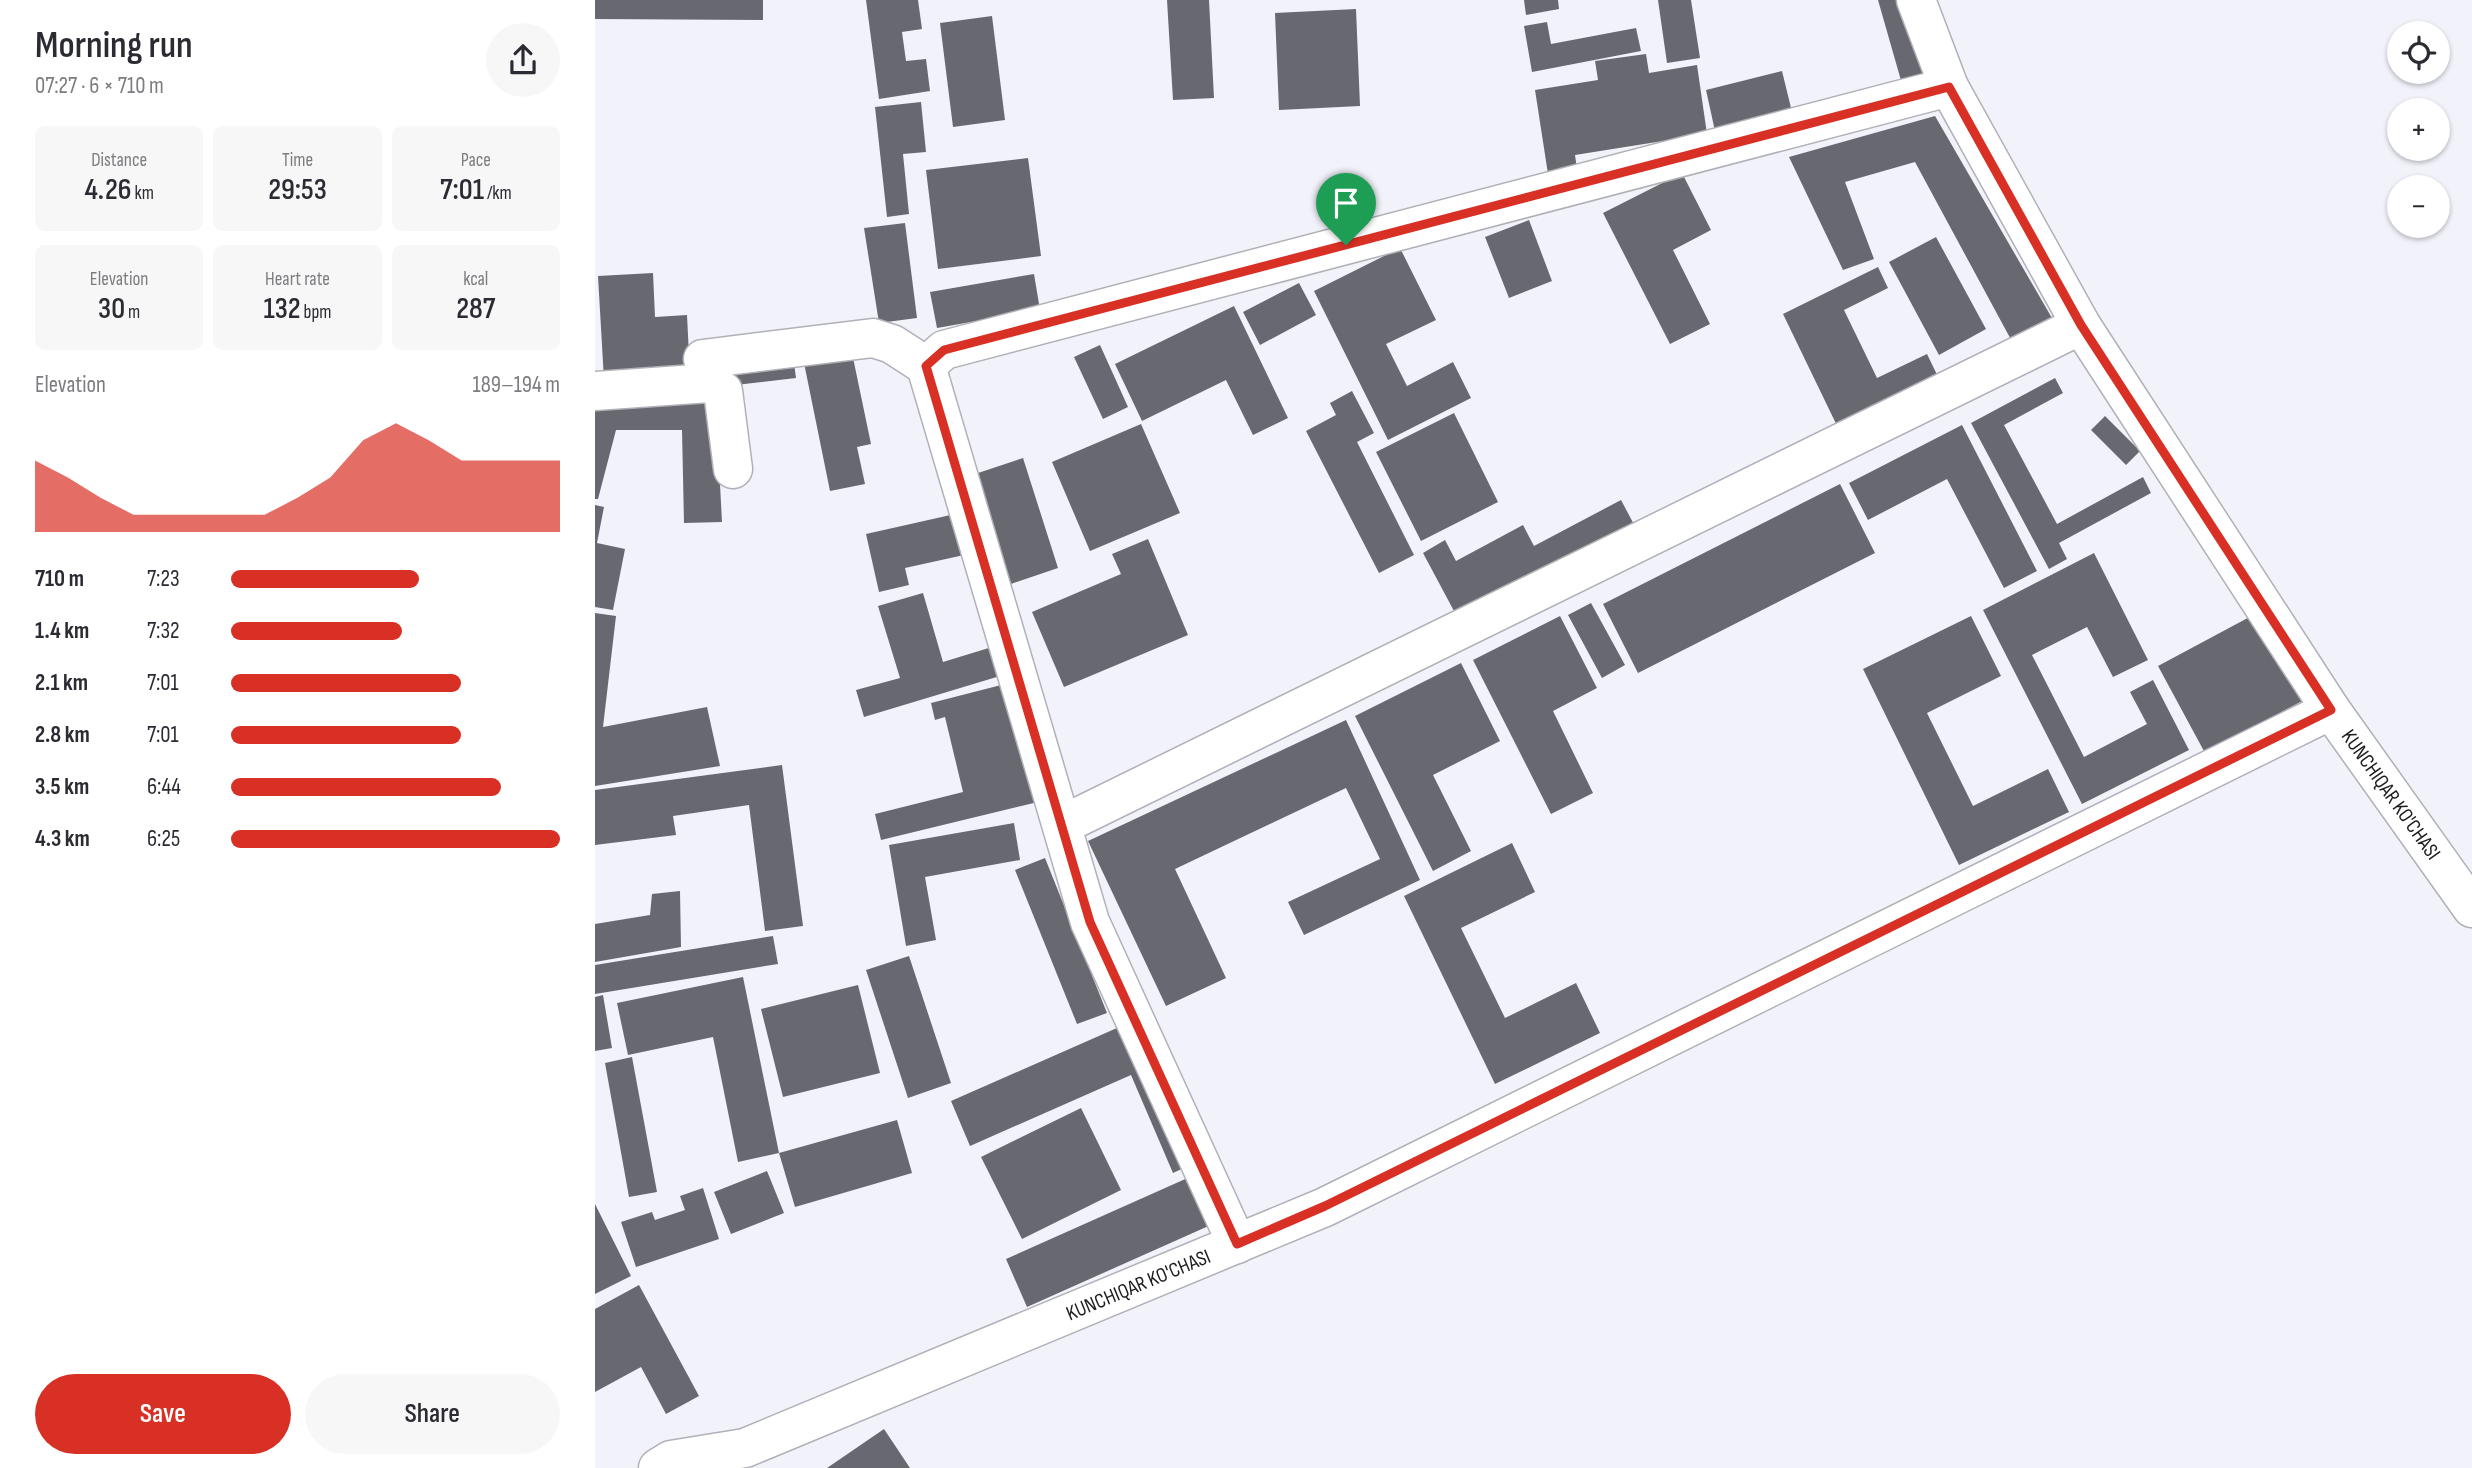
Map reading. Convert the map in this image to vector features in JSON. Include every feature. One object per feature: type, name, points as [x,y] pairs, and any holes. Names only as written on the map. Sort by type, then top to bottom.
[{"type":"street","points":[[1916,0],[1949,87],[2081,325],[2331,710]]},
{"type":"street","points":[[926,366],[944,350],[1949,87]]},
{"type":"street","points":[[1062,825],[2081,325]]},
{"type":"street","points":[[709,383],[703,359],[873,338],[892,344],[926,366],[1090,922],[1237,1244]]},
{"type":"street","points":[[595,391],[709,383],[723,391],[733,469]]},
{"type":"street","name":"KUNCHIQAR KO'CHASI","points":[[658,1468],[671,1460],[745,1448],[1325,1206],[2331,710],[2472,908]]},
{"type":"building","points":[[595,0],[763,0],[763,20],[595,19]]},
{"type":"building","points":[[866,0],[918,0],[922,29],[902,32],[906,61],[926,59],[930,91],[879,99]]},
{"type":"building","points":[[1167,0],[1209,0],[1214,98],[1173,100]]},
{"type":"building","points":[[1524,0],[1558,0],[1559,9],[1526,15]]},
{"type":"building","points":[[1658,0],[1691,0],[1700,58],[1667,63]]},
{"type":"building","points":[[1878,0],[1905,0],[1927,77],[1902,84]]},
{"type":"building","points":[[1356,9],[1360,106],[1279,110],[1275,13]]},
{"type":"building","points":[[992,16],[1005,120],[953,127],[940,23]]},
{"type":"building","points":[[1547,22],[1551,44],[1636,28],[1641,51],[1532,72],[1524,26]]},
{"type":"building","points":[[1646,54],[1649,73],[1697,65],[1707,134],[1575,155],[1577,169],[1548,174],[1535,90],[1598,80],[1595,61]]},
{"type":"building","points":[[1782,71],[1792,112],[1715,131],[1706,90]]},
{"type":"building","points":[[921,102],[926,152],[903,154],[909,214],[887,217],[875,107]]},
{"type":"building","points":[[1935,116],[2056,325],[2015,347],[1915,162],[1845,182],[1874,259],[1843,270],[1789,157]]},
{"type":"building","points":[[1028,158],[1041,256],[938,269],[926,170]]},
{"type":"building","points":[[1682,173],[1711,230],[1673,250],[1710,324],[1670,344],[1603,213]]},
{"type":"building","points":[[1529,220],[1552,281],[1509,298],[1485,237]]},
{"type":"building","points":[[905,223],[917,318],[879,323],[864,228]]},
{"type":"building","points":[[1936,237],[1986,329],[1939,355],[1889,262]]},
{"type":"building","points":[[1400,248],[1436,320],[1386,344],[1407,386],[1453,362],[1471,398],[1388,440],[1314,291]]},
{"type":"building","points":[[1878,267],[1888,288],[1844,310],[1877,378],[1927,354],[1942,385],[1841,434],[1783,314]]},
{"type":"building","points":[[653,273],[655,317],[687,315],[690,375],[604,380],[598,276]]},
{"type":"building","points":[[1034,274],[1040,310],[937,328],[930,292]]},
{"type":"building","points":[[1299,283],[1316,315],[1260,345],[1243,312]]},
{"type":"building","points":[[1234,306],[1288,418],[1253,435],[1226,380],[1142,421],[1115,364]]},
{"type":"building","points":[[1100,345],[1128,407],[1103,419],[1074,357]]},
{"type":"building","points":[[851,348],[871,444],[857,447],[865,484],[830,491],[803,358]]},
{"type":"building","points":[[793,356],[796,378],[718,387],[715,365]]},
{"type":"building","points":[[2055,378],[2063,393],[2004,425],[2057,524],[2143,477],[2151,493],[2059,543],[2067,559],[2049,569],[1971,423]]},
{"type":"building","points":[[715,390],[722,522],[684,523],[682,430],[616,430],[598,499],[595,499],[595,394]]},
{"type":"building","points":[[1352,391],[1374,433],[1357,442],[1414,555],[1379,573],[1306,431],[1336,415],[1330,403]]},
{"type":"building","points":[[1454,413],[1498,502],[1421,541],[1376,452]]},
{"type":"building","points":[[2105,416],[2140,451],[2126,465],[2091,430]]},
{"type":"building","points":[[1141,424],[1180,513],[1090,551],[1052,462]]},
{"type":"building","points":[[1962,425],[2037,571],[2004,588],[1947,479],[1868,520],[1849,483]]},
{"type":"building","points":[[1023,458],[1058,568],[1011,584],[975,474]]},
{"type":"building","points":[[1840,484],[1875,553],[1638,673],[1603,604]]},
{"type":"building","points":[[1621,500],[1638,532],[1462,626],[1423,553],[1445,540],[1456,561],[1523,525],[1534,546]]},
{"type":"building","points":[[595,505],[604,507],[597,543],[625,549],[613,610],[595,607]]},
{"type":"building","points":[[955,514],[964,555],[905,568],[909,585],[879,592],[866,534]]},
{"type":"building","points":[[1148,539],[1188,635],[1064,687],[1032,612],[1121,574],[1112,554]]},
{"type":"building","points":[[2094,553],[2148,660],[2113,677],[2087,627],[2032,655],[2084,757],[2147,724],[2130,692],[2153,680],[2189,750],[2082,804],[1983,610]]},
{"type":"building","points":[[923,593],[943,662],[992,647],[1000,676],[864,717],[856,690],[900,678],[878,606]]},
{"type":"building","points":[[1591,603],[1625,665],[1602,678],[1568,615]]},
{"type":"building","points":[[595,613],[616,616],[603,727],[707,707],[720,766],[595,786]]},
{"type":"building","points":[[2257,613],[2304,700],[2205,753],[2158,666]]},
{"type":"building","points":[[1560,616],[1597,688],[1553,711],[1593,793],[1551,814],[1473,660]]},
{"type":"building","points":[[1971,616],[2001,676],[1927,713],[1973,806],[2048,769],[2069,812],[1959,865],[1863,669]]},
{"type":"building","points":[[1461,663],[1500,741],[1433,775],[1471,851],[1433,871],[1355,716]]},
{"type":"building","points":[[1009,683],[1038,802],[881,840],[875,814],[963,792],[945,717],[935,720],[931,703]]},
{"type":"building","points":[[1346,720],[1420,880],[1304,935],[1288,902],[1380,859],[1346,788],[1175,869],[1226,978],[1166,1006],[1088,841]]},
{"type":"building","points":[[782,765],[803,926],[765,931],[749,805],[673,816],[676,835],[595,845],[595,790]]},
{"type":"building","points":[[1014,823],[1020,860],[925,877],[936,940],[906,946],[889,845]]},
{"type":"building","points":[[1512,843],[1535,892],[1461,928],[1505,1018],[1576,983],[1600,1033],[1495,1084],[1404,896]]},
{"type":"building","points":[[1045,858],[1107,1013],[1077,1024],[1015,870]]},
{"type":"building","points":[[680,891],[681,947],[595,962],[595,924],[650,915],[652,894]]},
{"type":"building","points":[[773,936],[778,964],[595,994],[595,965]]},
{"type":"building","points":[[909,956],[951,1083],[908,1098],[866,970]]},
{"type":"building","points":[[743,977],[779,1153],[738,1162],[713,1037],[628,1055],[617,1003]]},
{"type":"building","points":[[858,985],[880,1073],[783,1097],[761,1009]]},
{"type":"building","points":[[603,995],[612,1048],[595,1051],[595,997]]},
{"type":"building","points":[[1126,1024],[1188,1166],[1173,1173],[1131,1075],[970,1146],[951,1101]]},
{"type":"building","points":[[632,1057],[657,1192],[629,1197],[605,1063]]},
{"type":"building","points":[[1081,1108],[1121,1190],[1022,1239],[981,1157]]},
{"type":"building","points":[[897,1120],[912,1173],[795,1207],[779,1153]]},
{"type":"building","points":[[767,1171],[784,1213],[731,1234],[714,1192]]},
{"type":"building","points":[[1192,1176],[1213,1224],[1027,1307],[1006,1259]]},
{"type":"building","points":[[703,1188],[719,1239],[636,1267],[621,1222],[652,1212],[655,1220],[685,1210],[680,1196]]},
{"type":"building","points":[[595,1204],[631,1276],[595,1294]]},
{"type":"building","points":[[639,1285],[699,1396],[666,1414],[641,1367],[595,1392],[595,1309]]},
{"type":"building","points":[[884,1429],[910,1468],[827,1468]]},
{"type":"route","points":[[1949,87],[2081,325],[2331,710],[1325,1206],[1237,1244],[1090,922],[926,366],[944,350],[1346,245],[1949,87]]}]
